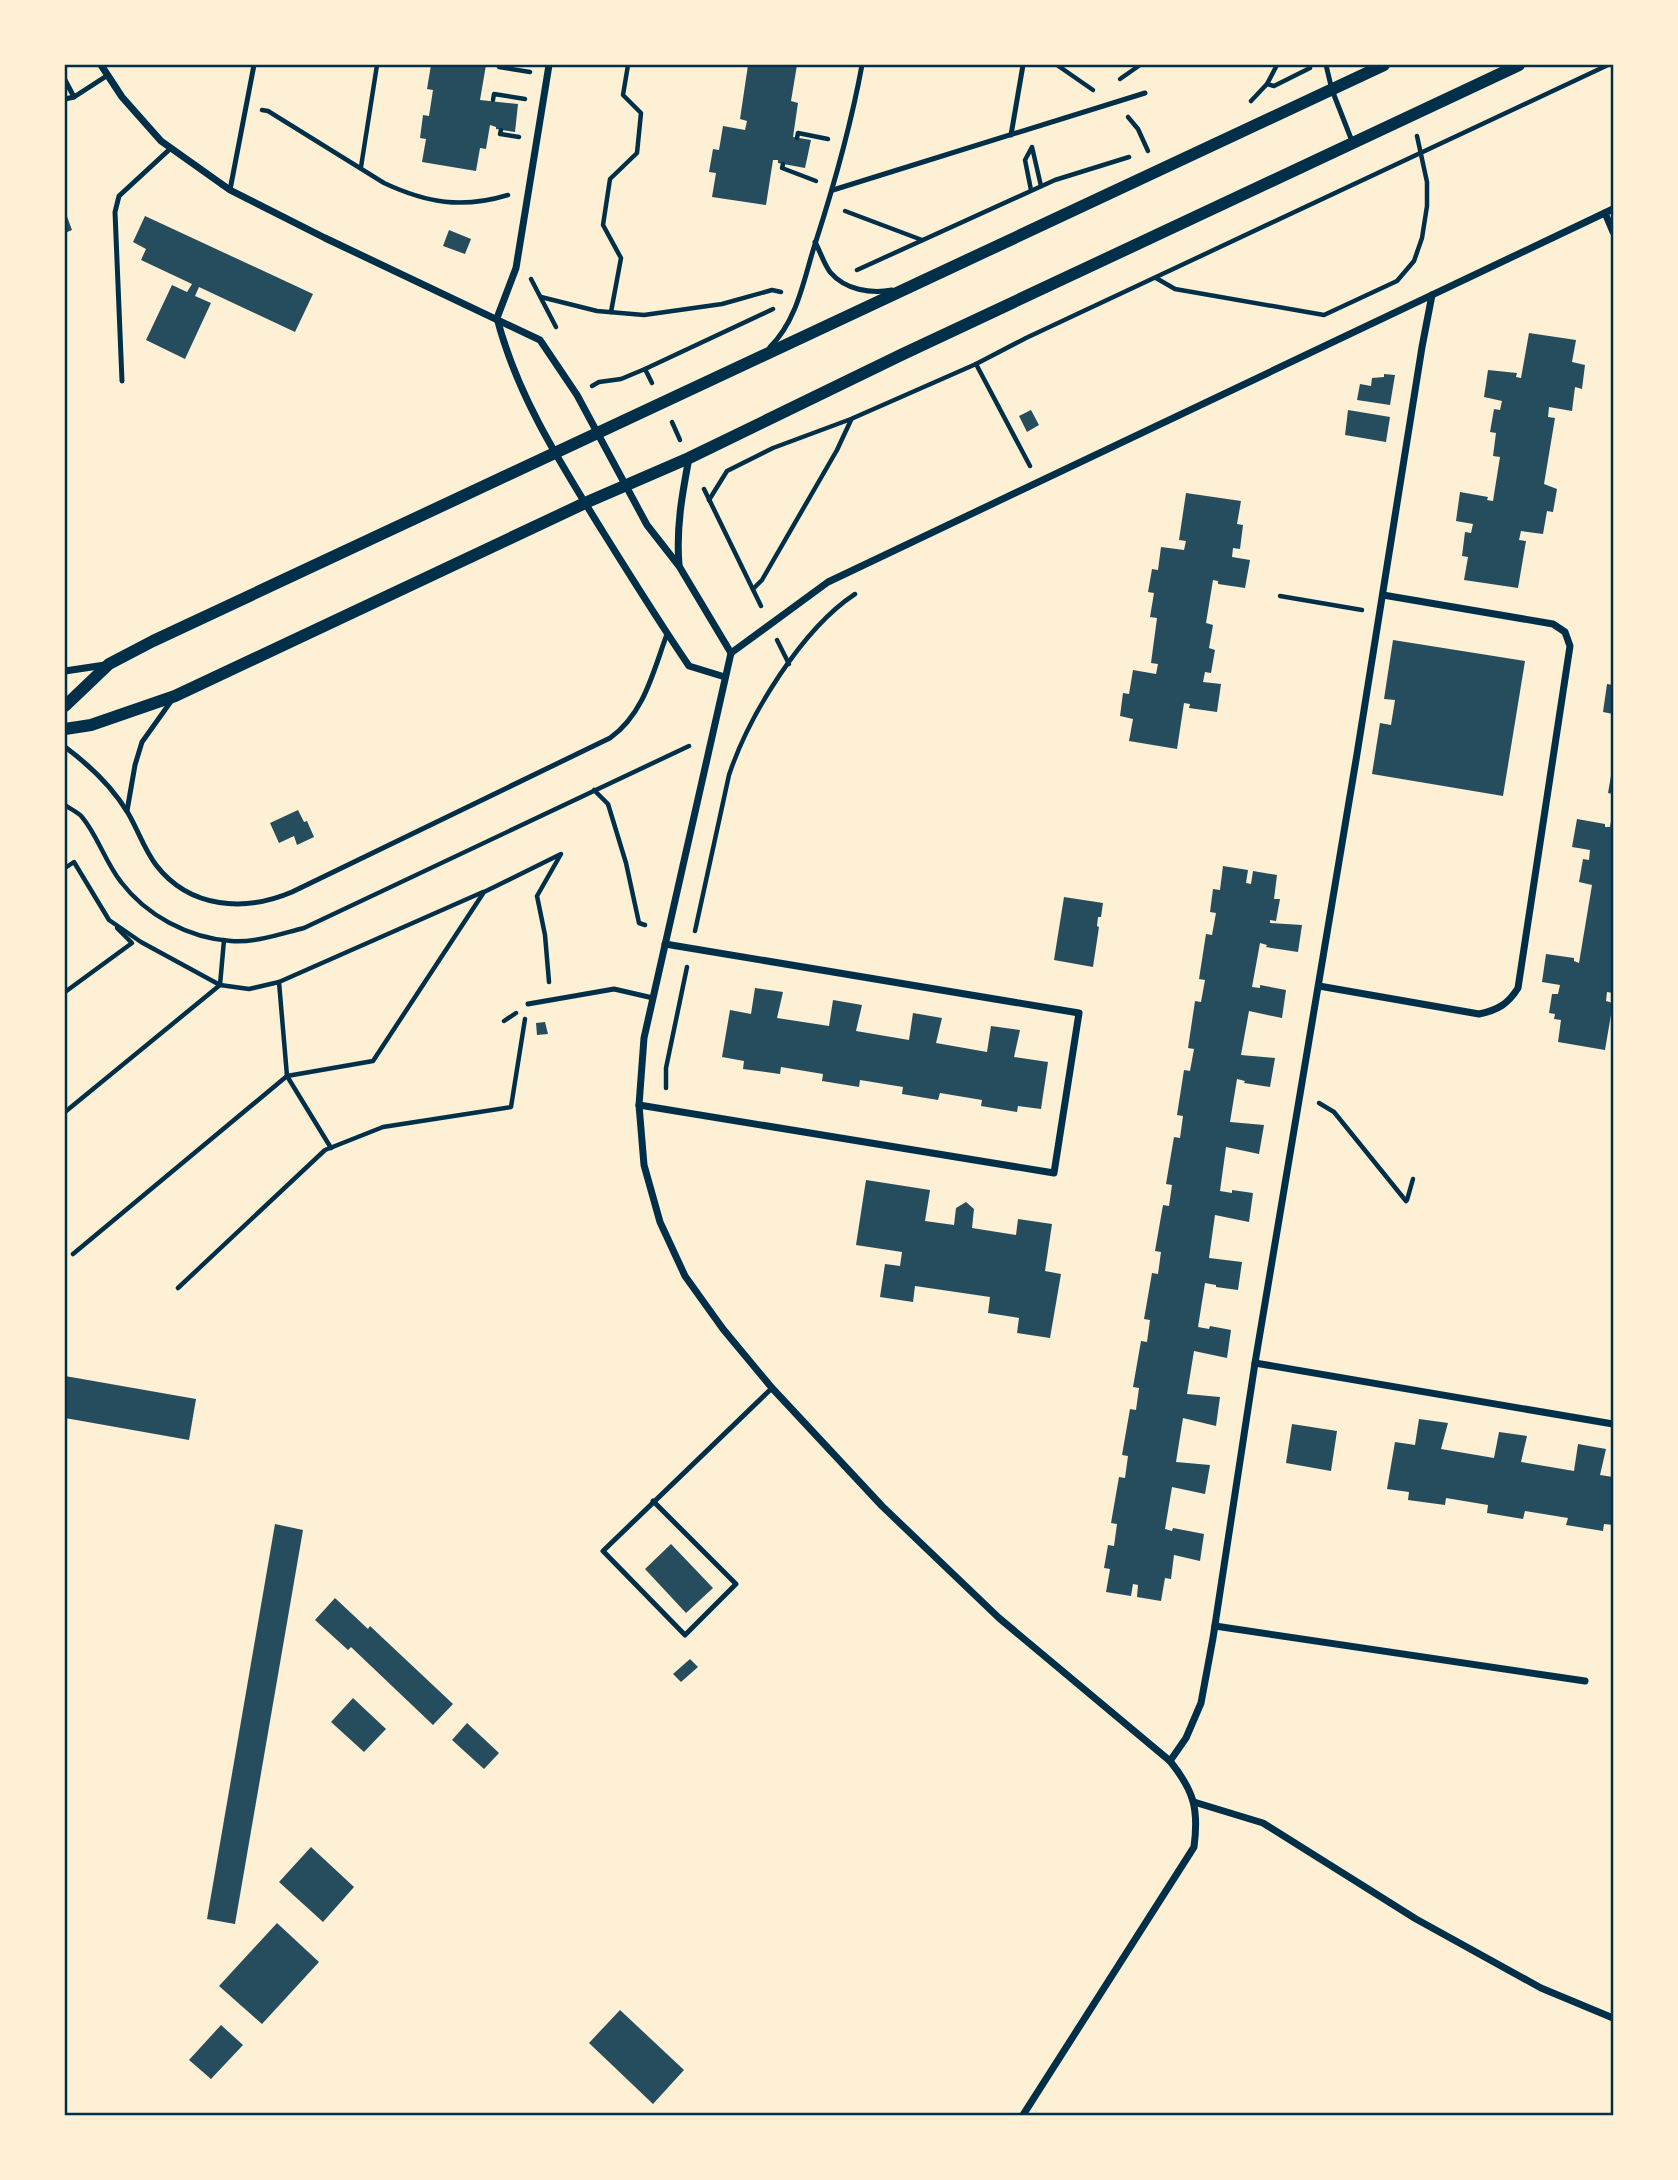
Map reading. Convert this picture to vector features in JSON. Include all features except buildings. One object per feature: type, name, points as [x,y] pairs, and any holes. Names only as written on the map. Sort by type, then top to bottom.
[{"type":"street","points":[[101,65],[122,97],[171,149],[230,190],[540,340],[577,395],[648,525],[679,566],[731,653]]},
{"type":"street","points":[[549,65],[516,268],[497,318],[507,354],[555,453],[688,666],[725,677]]},
{"type":"street","points":[[65,706],[109,664],[166,635],[1384,65]]},
{"type":"street","points":[[65,729],[91,724],[175,696],[586,503],[689,458],[915,348],[1519,65]]},
{"type":"street","points":[[1023,2115],[1194,1847],[1197,1824],[1194,1802],[1185,1780],[1170,1761],[999,1618],[882,1506],[772,1388],[723,1329],[685,1276],[660,1222],[643,1165],[639,1105],[644,1038],[731,653],[828,582],[1613,209]]},
{"type":"street","points":[[1605,213],[1613,232]]},
{"type":"street","points":[[1170,1761],[1186,1738],[1201,1703],[1215,1626],[1255,1363],[1422,347],[1433,295]]},
{"type":"street","points":[[679,566],[678,515],[689,458]]},
{"type":"street","points":[[1319,986],[1479,1014],[1496,1010],[1510,1001],[1518,988],[1570,646],[1565,632],[1553,624],[1383,595]]},
{"type":"street","points":[[65,671],[109,664]]},
{"type":"street","points":[[639,1105],[1054,1173],[1079,1013],[665,944]]},
{"type":"street","points":[[1255,1363],[1613,1424]]},
{"type":"street","points":[[1215,1626],[1586,1681]]},
{"type":"street","points":[[1194,1802],[1263,1824],[1416,1919],[1541,1988],[1613,2018]]},
{"type":"lane","points":[[230,190],[254,65]]},
{"type":"lane","points":[[760,357],[780,337],[799,297],[833,190],[852,118],[862,65]]},
{"type":"lane","points":[[1011,135],[1023,65]]},
{"type":"lane","points":[[1326,65],[1332,90],[1353,142]]},
{"type":"lane","points":[[65,99],[74,97],[108,75]]},
{"type":"lane","points":[[65,80],[74,97]]},
{"type":"lane","points":[[833,190],[1145,93]]},
{"type":"lane","points":[[122,381],[116,212],[119,196],[171,149]]},
{"type":"lane","points":[[816,242],[829,271],[837,279],[856,289],[882,292],[909,286]]},
{"type":"lane","points":[[65,747],[106,785],[127,811],[155,864],[168,878],[181,888],[205,899],[227,905],[249,905],[280,897],[610,738],[638,709],[667,634]]},
{"type":"lane","points":[[127,811],[142,742],[175,696]]},
{"type":"lane","points":[[528,1004],[614,989],[653,998]]},
{"type":"lane","points":[[653,1502],[736,1584],[685,1635],[603,1551],[653,1502],[772,1388]]},
{"type":"path","points":[[361,167],[377,65]]},
{"type":"path","points":[[499,65],[534,72]]},
{"type":"path","points":[[611,312],[621,258],[603,225],[610,180],[637,153],[641,113],[623,95],[627,65],[620,65]]},
{"type":"path","points":[[1248,103],[1267,84],[1277,65]]},
{"type":"path","points":[[1267,84],[1274,86],[1317,65]]},
{"type":"path","points":[[709,500],[727,471],[773,448],[851,419],[976,364],[1608,65]]},
{"type":"path","points":[[494,100],[494,94],[530,100]]},
{"type":"path","points":[[247,107],[268,111],[401,191],[437,201],[481,203],[514,193]]},
{"type":"path","points":[[1155,278],[1175,289],[1324,315],[1397,281],[1414,261],[1422,238],[1427,206],[1427,182],[1422,152],[1411,116]]},
{"type":"path","points":[[501,130],[500,134],[524,138]]},
{"type":"path","points":[[797,138],[798,133],[829,139]]},
{"type":"path","points":[[837,279],[1041,186],[1161,145]]},
{"type":"path","points":[[1031,191],[1025,160],[1032,147],[1041,186]]},
{"type":"path","points":[[783,164],[782,168],[816,181]]},
{"type":"path","points":[[828,204],[923,240]]},
{"type":"path","points":[[541,297],[611,312],[644,315],[683,311],[772,290],[799,297]]},
{"type":"path","points":[[645,369],[799,297]]},
{"type":"path","points":[[976,364],[1038,481]]},
{"type":"path","points":[[752,589],[762,580],[837,450],[851,419]]},
{"type":"path","points":[[666,1088],[666,1068],[691,949],[724,798],[738,750],[761,703],[821,622],[852,595],[863,590]]},
{"type":"path","points":[[1280,596],[1370,611]]},
{"type":"path","points":[[594,790],[608,804],[626,863],[639,923],[645,925]]},
{"type":"path","points":[[109,920],[141,942],[220,985],[249,989],[279,982],[484,892],[561,854],[537,896],[545,935],[551,1000]]},
{"type":"path","points":[[65,868],[74,862],[109,920],[132,943],[65,992]]},
{"type":"path","points":[[73,1254],[287,1076],[373,1061],[484,892]]},
{"type":"path","points":[[65,1112],[220,985],[224,940]]},
{"type":"path","points":[[279,982],[287,1076],[331,1148]]},
{"type":"path","points":[[178,1288],[325,1150],[383,1127],[510,1107],[528,1004]]},
{"type":"path","points":[[1300,1094],[1334,1112],[1406,1201],[1413,1180]]}]
